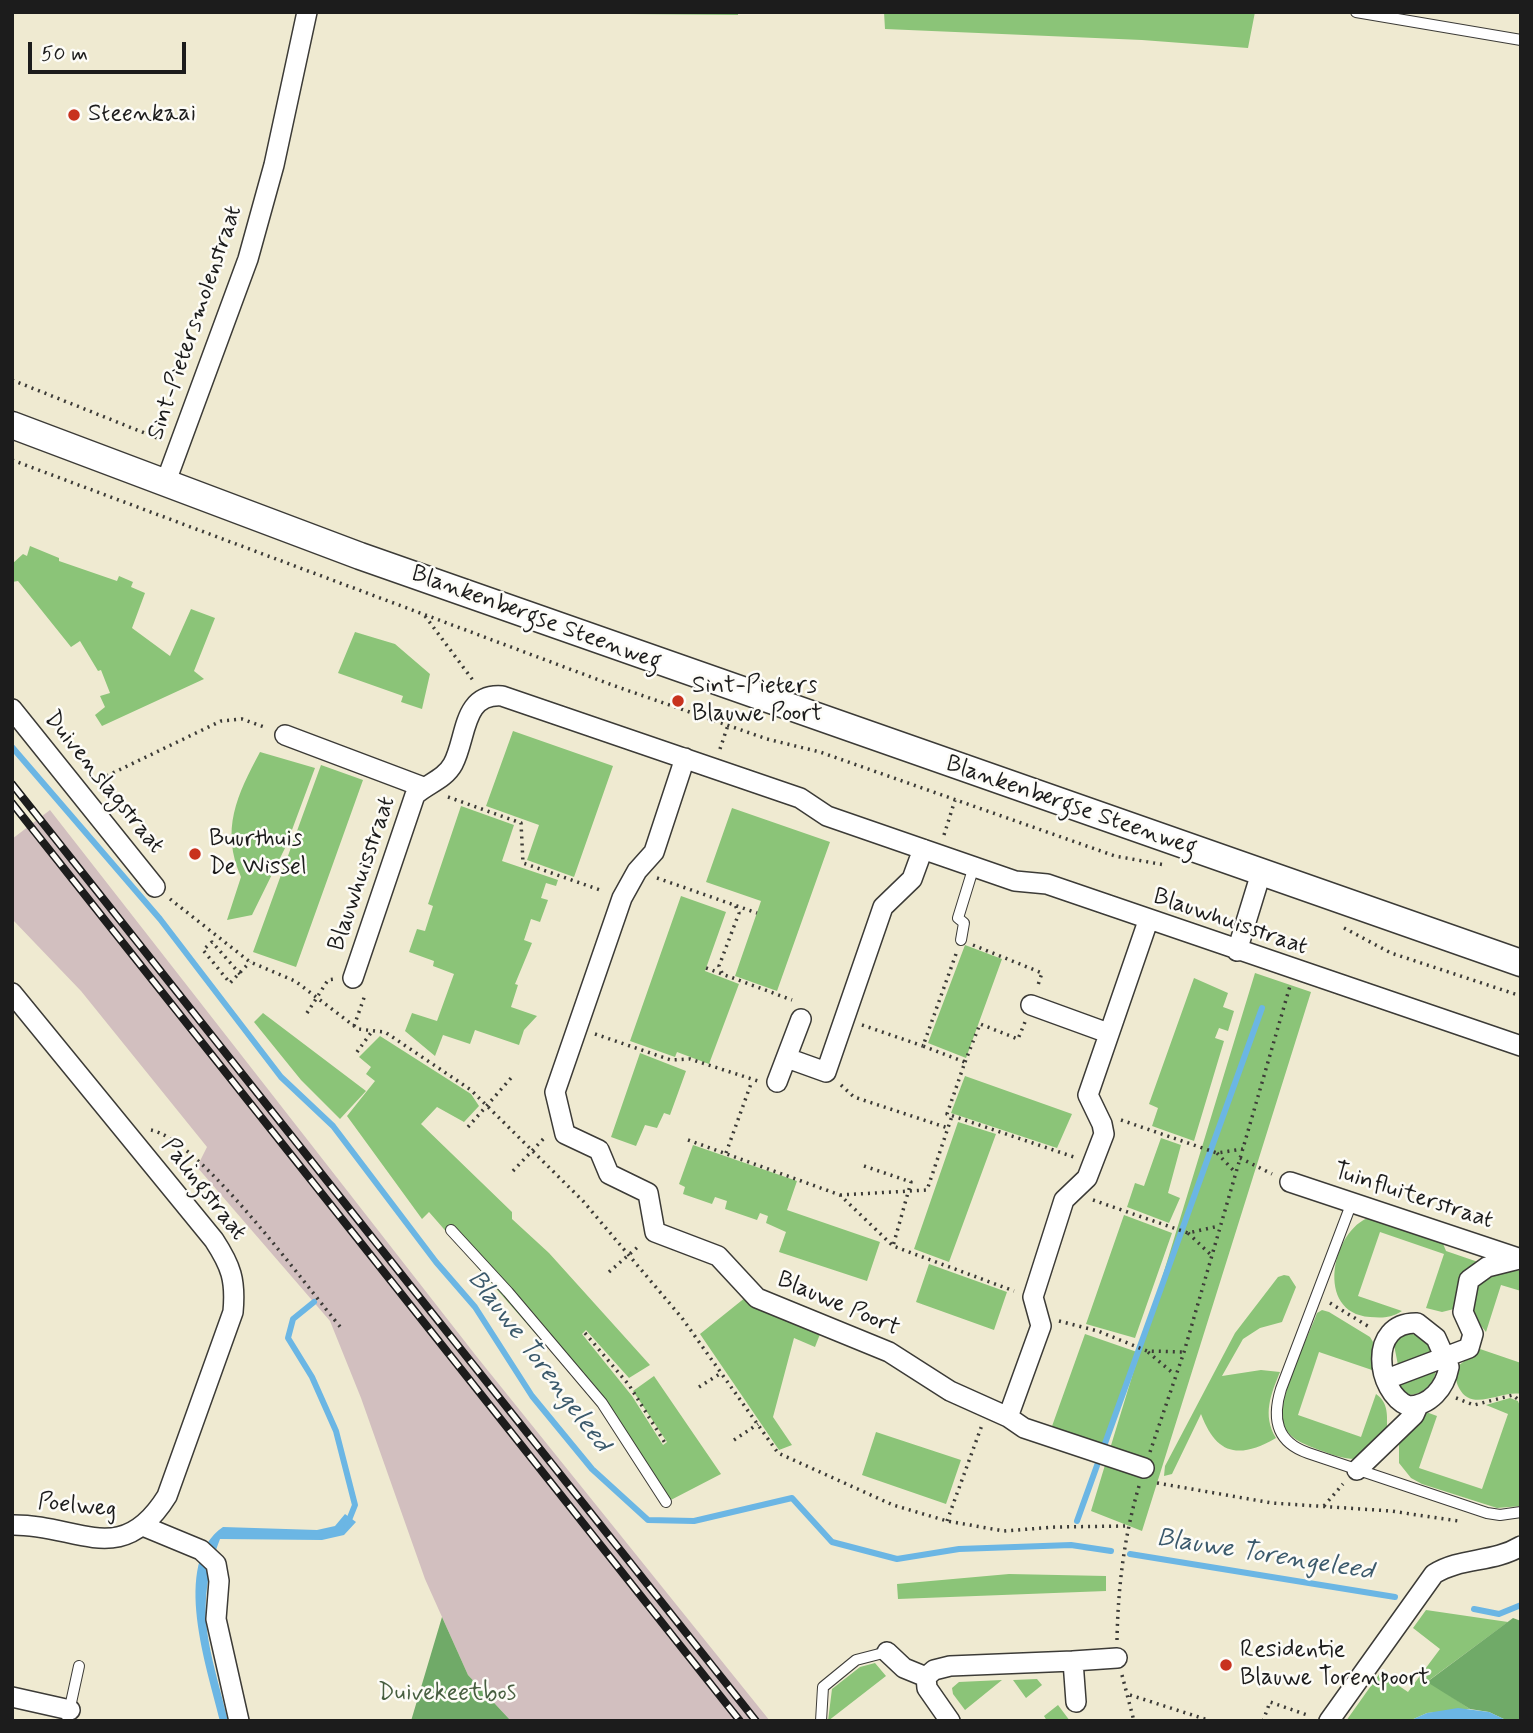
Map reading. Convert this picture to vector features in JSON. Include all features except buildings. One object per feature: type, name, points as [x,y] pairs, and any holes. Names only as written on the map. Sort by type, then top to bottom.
[{"type":"main road","name":"Blankenbergse Steenweg","points":[[12,425],[165,484],[734,690],[1521,963]]},
{"type":"street","name":"Sint-Pietersmolenstraat","points":[[165,484],[248,259],[274,166],[307,12]]},
{"type":"street","name":"Blauwhuisstraat","points":[[353,978],[415,795],[453,766],[472,707],[491,695],[502,696],[713,767],[800,798],[827,816],[1015,881],[1047,884],[1293,971],[1521,1046]]},
{"type":"street","name":"Duivenslagstraat","points":[[12,709],[155,887]]},
{"type":"street","name":"Blauwhuisstraat","points":[[285,735],[423,788]]},
{"type":"street","points":[[655,1232],[648,1193],[609,1174],[599,1150],[565,1134],[555,1092],[622,898],[637,871],[654,852],[685,758]]},
{"type":"street","points":[[787,1058],[826,1072],[883,907],[912,879],[930,851]]},
{"type":"street","points":[[1237,951],[1261,873]]},
{"type":"street","points":[[1008,1417],[1041,1326],[1032,1297],[1064,1200],[1080,1188],[1104,1134],[1088,1095],[1148,921]]},
{"type":"street","name":"Palingstraat","points":[[14,998],[214,1240],[230,1265],[235,1292],[233,1312],[167,1496],[143,1526]]},
{"type":"street","points":[[1031,1006],[1108,1034]]},
{"type":"street","points":[[777,1082],[801,1019]]},
{"type":"street","name":"Tuinfluiterstraat","points":[[1290,1182],[1520,1259]]},
{"type":"street","name":"Blauwe Poort","points":[[655,1232],[718,1256],[757,1298],[889,1352],[987,1410],[1008,1417],[1024,1428],[1101,1454],[1143,1474]]},
{"type":"street","points":[[1387,1379],[1469,1348],[1473,1340],[1463,1312],[1469,1280],[1487,1267],[1520,1259]]},
{"type":"street","points":[[1357,1470],[1414,1415],[1418,1406],[1441,1389],[1447,1379],[1447,1357],[1436,1338],[1417,1323],[1400,1325],[1386,1336],[1381,1350],[1387,1379],[1395,1398],[1408,1406],[1418,1406]]},
{"type":"street","name":"Poelweg","points":[[12,1525],[104,1539],[123,1538],[143,1526],[201,1550],[216,1564],[219,1581],[216,1619],[239,1721]]},
{"type":"street","points":[[1322,1719],[1434,1574],[1447,1566],[1507,1554],[1521,1546]]},
{"type":"street","points":[[887,1652],[904,1668],[926,1677]]},
{"type":"street","points":[[926,1677],[934,1670],[950,1666],[1117,1658]]},
{"type":"street","points":[[1073,1661],[1076,1702]]},
{"type":"street","points":[[926,1677],[927,1689],[950,1721]]},
{"type":"street","points":[[12,1697],[69,1715]]},
{"type":"lane","points":[[1356,12],[1521,40]]},
{"type":"lane","points":[[961,940],[964,922],[958,918],[974,866]]},
{"type":"lane","points":[[1352,1201],[1275,1409],[1276,1420],[1284,1438],[1298,1450],[1487,1513],[1500,1515],[1521,1512]]},
{"type":"lane","points":[[451,1230],[509,1292],[602,1403],[666,1502]]},
{"type":"lane","points":[[821,1721],[823,1687],[856,1660],[887,1652]]},
{"type":"lane","points":[[69,1715],[79,1666]]},
{"type":"path","name":"Sint-Pietersmolenstraat","points":[[12,380],[165,440]]},
{"type":"path","name":"Blankenbergse Steenweg","points":[[12,460],[767,739],[820,752],[1115,856],[1166,865]]},
{"type":"path","points":[[424,614],[477,685],[491,695]]},
{"type":"path","points":[[77,791],[221,721],[242,719],[285,735]]},
{"type":"path","points":[[713,767],[728,725]]},
{"type":"path","points":[[423,788],[521,823],[523,863],[622,898]]},
{"type":"path","points":[[930,851],[955,800]]},
{"type":"path","points":[[637,871],[757,912]]},
{"type":"path","points":[[155,887],[250,962],[295,981],[358,1029],[385,1032],[471,1090],[583,1201],[682,1318],[778,1453],[839,1483],[893,1505],[947,1521],[1004,1531],[1127,1526]]},
{"type":"path","points":[[723,975],[719,967],[739,913],[735,905]]},
{"type":"path","points":[[1339,925],[1391,953],[1521,996]]},
{"type":"path","points":[[217,938],[203,950],[230,983],[250,962]]},
{"type":"path","points":[[965,1062],[923,1046],[961,940],[1042,973],[1018,1039],[980,1024],[947,1114],[1093,1163]]},
{"type":"path","points":[[213,943],[240,974]]},
{"type":"path","points":[[1134,1721],[1129,1694],[1117,1658],[1118,1595],[1127,1526],[1184,1352],[1293,971]]},
{"type":"path","points":[[307,1013],[318,999]]},
{"type":"path","points":[[578,1028],[671,1060],[690,1059],[752,1081],[777,1082]]},
{"type":"path","points":[[357,1052],[373,1030]]},
{"type":"path","points":[[716,1078],[719,1070]]},
{"type":"path","points":[[826,1072],[854,1097],[948,1128]]},
{"type":"path","points":[[468,1127],[512,1077]]},
{"type":"path","points":[[726,1153],[752,1081]]},
{"type":"path","points":[[688,1140],[840,1195],[911,1191],[927,1189],[952,1116]]},
{"type":"path","points":[[513,1171],[562,1119]]},
{"type":"path","points":[[1102,1124],[1118,1119],[1215,1152],[1243,1149]]},
{"type":"path","points":[[121,1126],[158,1131],[198,1159],[342,1329]]},
{"type":"path","points":[[1215,1152],[1235,1172]]},
{"type":"path","points":[[1240,1158],[1290,1182]]},
{"type":"path","points":[[864,1166],[911,1182],[911,1191],[893,1246]]},
{"type":"path","points":[[1080,1188],[1083,1196],[1188,1233],[1211,1255]]},
{"type":"path","points":[[840,1195],[893,1246],[1032,1297]]},
{"type":"path","points":[[1188,1233],[1220,1226]]},
{"type":"path","points":[[609,1272],[655,1232]]},
{"type":"path","points":[[1318,1292],[1340,1311],[1386,1336]]},
{"type":"path","points":[[1040,1317],[1098,1331],[1145,1350],[1184,1352]]},
{"type":"path","points":[[585,1333],[629,1385],[665,1443]]},
{"type":"path","points":[[1145,1350],[1175,1375]]},
{"type":"path","points":[[699,1387],[721,1373]]},
{"type":"path","points":[[1441,1389],[1474,1405],[1513,1395],[1521,1402]]},
{"type":"path","points":[[947,1521],[987,1410]]},
{"type":"path","points":[[734,1440],[758,1424]]},
{"type":"path","points":[[1324,1506],[1357,1470]]},
{"type":"path","points":[[1143,1474],[1272,1503],[1391,1511],[1469,1522]]},
{"type":"path","points":[[1129,1694],[1211,1721]]},
{"type":"path","points":[[1264,1721],[1270,1702],[1322,1719]]},
{"type":"shaded area","points":[[50,810],[477,1357],[770,1721],[511,1721],[468,1675],[425,1579],[361,1398],[330,1321],[197,1167],[207,1147],[81,991],[12,919],[12,839]]},
{"type":"green space","points":[[506,12],[738,12],[738,15],[517,13]]},
{"type":"green space","points":[[884,12],[1255,12],[1248,48],[1142,40],[885,29]]},
{"type":"green space","points":[[30,546],[59,558],[59,561],[117,581],[119,576],[133,582],[131,587],[145,593],[132,628],[170,656],[191,609],[215,618],[194,671],[204,679],[102,726],[95,715],[105,707],[100,696],[110,693],[101,670],[98,671],[80,641],[71,647],[18,581],[12,582],[12,564],[23,554],[27,556]]},
{"type":"green space","points":[[355,632],[395,644],[430,674],[422,709],[401,702],[403,696],[338,673]]},
{"type":"green space","points":[[513,731],[613,766],[574,877],[527,860],[539,825],[486,806]]},
{"type":"green space","points":[[260,752],[315,768],[286,846],[252,915],[227,920],[241,877],[232,844],[234,813],[244,783]]},
{"type":"green space","points":[[321,765],[363,780],[296,967],[253,952]]},
{"type":"green space","points":[[461,806],[514,825],[502,861],[558,880],[556,886],[546,883],[541,898],[548,900],[540,922],[531,919],[524,940],[532,943],[515,984],[518,985],[511,1007],[537,1016],[524,1030],[519,1045],[475,1030],[470,1044],[443,1035],[435,1056],[405,1031],[412,1013],[437,1021],[454,974],[433,966],[434,961],[409,952],[417,929],[425,931],[433,906],[428,904]]},
{"type":"green space","points":[[732,808],[830,842],[777,991],[735,976],[761,901],[706,882]]},
{"type":"green space","points":[[681,896],[726,912],[705,971],[739,984],[709,1064],[677,1052],[675,1057],[630,1041]]},
{"type":"green space","points":[[965,945],[1002,959],[966,1058],[928,1043]]},
{"type":"green space","points":[[1255,973],[1311,992],[1142,1531],[1091,1511]]},
{"type":"green space","points":[[1194,978],[1228,993],[1223,1007],[1234,1011],[1228,1031],[1219,1028],[1215,1038],[1224,1041],[1194,1141],[1152,1126],[1158,1108],[1149,1104]]},
{"type":"green space","points":[[263,1013],[366,1091],[340,1119],[301,1080],[254,1022]]},
{"type":"green space","points":[[380,1036],[471,1094],[479,1106],[464,1122],[437,1107],[421,1124],[512,1212],[512,1219],[549,1253],[650,1365],[629,1378],[586,1330],[582,1334],[632,1396],[663,1445],[667,1442],[633,1391],[654,1376],[721,1474],[665,1503],[598,1405],[429,1212],[422,1219],[347,1116],[375,1081],[366,1074],[371,1067],[359,1057]]},
{"type":"green space","points":[[640,1053],[686,1071],[670,1115],[664,1113],[657,1128],[645,1125],[636,1146],[611,1137]]},
{"type":"green space","points":[[965,1076],[1072,1114],[1057,1148],[951,1113]]},
{"type":"green space","points":[[958,1122],[996,1134],[949,1262],[914,1249]]},
{"type":"green space","points":[[1161,1138],[1181,1145],[1168,1193],[1180,1198],[1169,1223],[1127,1207],[1135,1183],[1144,1186]]},
{"type":"green space","points":[[693,1145],[797,1181],[787,1210],[880,1242],[867,1281],[779,1252],[786,1232],[766,1223],[768,1216],[760,1213],[757,1220],[725,1209],[727,1201],[715,1197],[712,1204],[683,1194],[685,1187],[679,1184]]},
{"type":"green space","points":[[1124,1215],[1172,1233],[1135,1338],[1086,1324]]},
{"type":"green space","points":[[1370,1217],[1442,1241],[1446,1251],[1481,1263],[1454,1309],[1442,1312],[1426,1308],[1444,1254],[1380,1232],[1358,1296],[1402,1311],[1386,1317],[1370,1317],[1352,1312],[1341,1302],[1335,1287],[1339,1253],[1346,1238],[1357,1225]]},
{"type":"green space","points":[[929,1264],[1007,1292],[994,1330],[916,1302]]},
{"type":"green space","points":[[1521,1270],[1521,1291],[1501,1285],[1486,1332],[1470,1312],[1473,1288],[1483,1275]]},
{"type":"green space","points":[[1289,1276],[1296,1287],[1282,1322],[1260,1328],[1243,1339],[1222,1376],[1261,1370],[1280,1372],[1269,1405],[1269,1421],[1276,1438],[1250,1449],[1230,1449],[1214,1438],[1201,1414],[1172,1474],[1164,1476],[1165,1466],[1235,1333],[1278,1277]]},
{"type":"green space","points":[[746,1297],[822,1329],[815,1347],[794,1338],[773,1417],[792,1445],[779,1450],[700,1334]]},
{"type":"green space","points":[[1322,1310],[1370,1337],[1373,1342],[1372,1370],[1319,1352],[1298,1415],[1361,1437],[1376,1394],[1385,1406],[1387,1431],[1356,1459],[1345,1458],[1305,1444],[1293,1437],[1284,1426],[1282,1416],[1288,1387],[1317,1313]]},
{"type":"green space","points":[[1410,1333],[1425,1339],[1435,1352],[1398,1365],[1394,1345],[1399,1336]]},
{"type":"green space","points":[[1085,1334],[1137,1352],[1104,1446],[1051,1429]]},
{"type":"green space","points":[[1480,1349],[1521,1363],[1521,1394],[1479,1400],[1465,1395],[1457,1383],[1458,1366]]},
{"type":"green space","points":[[1436,1370],[1431,1384],[1419,1393],[1409,1395],[1399,1386],[1400,1381]]},
{"type":"green space","points":[[1510,1398],[1518,1401],[1521,1409],[1521,1506],[1497,1508],[1422,1484],[1411,1478],[1399,1463],[1399,1437],[1426,1412],[1437,1416],[1419,1468],[1482,1489],[1508,1414],[1486,1405]]},
{"type":"green space","points":[[876,1432],[961,1460],[946,1504],[862,1475]]},
{"type":"green space","points":[[1009,1574],[1106,1576],[1106,1591],[898,1599],[897,1584]]},
{"type":"green space","points":[[1426,1610],[1508,1622],[1428,1681],[1470,1709],[1427,1713],[1409,1721],[1346,1721],[1380,1673],[1408,1692],[1440,1649],[1413,1628]]},
{"type":"green space","name":"Duivekeetbos","points":[[442,1617],[468,1675],[511,1721],[411,1721]]},
{"type":"green space","points":[[1513,1618],[1521,1621],[1521,1721],[1508,1721],[1489,1712],[1470,1709],[1427,1682]]},
{"type":"green space","points":[[875,1663],[886,1676],[828,1721],[832,1689],[860,1667]]},
{"type":"green space","points":[[1037,1679],[1042,1685],[1026,1698],[1013,1680]]},
{"type":"green space","points":[[1002,1680],[965,1710],[953,1694],[952,1688],[959,1682]]},
{"type":"green space","points":[[1058,1705],[1070,1721],[1047,1721],[1044,1716]]},
{"type":"water","points":[[345,1514],[356,1522],[344,1535],[322,1540],[220,1539],[207,1588],[206,1609],[211,1651],[228,1721],[220,1721],[197,1618],[198,1565],[207,1544],[223,1527],[317,1530],[335,1526]]},
{"type":"water","points":[[1458,1708],[1489,1712],[1508,1721],[1409,1721],[1427,1713]]},
{"type":"waterway","name":"Blauwe Torengeleed","points":[[12,747],[160,919],[281,1077],[333,1126],[436,1262],[475,1307],[532,1396],[592,1469],[648,1520],[694,1521],[792,1498],[832,1542],[897,1559],[959,1549],[1071,1545],[1111,1551]]},
{"type":"waterway","points":[[1077,1521],[1262,1008]]},
{"type":"waterway","name":"Blauwe Torengeleed","points":[[314,1302],[293,1319],[288,1338],[312,1377],[336,1431],[355,1505],[347,1525]]},
{"type":"waterway","name":"Blauwe Torengeleed","points":[[1130,1554],[1395,1597]]},
{"type":"waterway","name":"Blauwe Torengeleed","points":[[1474,1609],[1499,1614],[1521,1605]]},
{"type":"railway","points":[[12,784],[756,1721]]},
{"type":"railway","points":[[12,803],[740,1721]]},
{"type":"place","name":"Steenkaai","points":[[74,115]]},
{"type":"place","name":"Sint-Pieters Blauwe Poort","points":[[678,701]]},
{"type":"place","name":"Buurthuis De Wissel","points":[[195,854]]},
{"type":"place","name":"Residentie Blauwe Torenpoort","points":[[1226,1665]]}]
